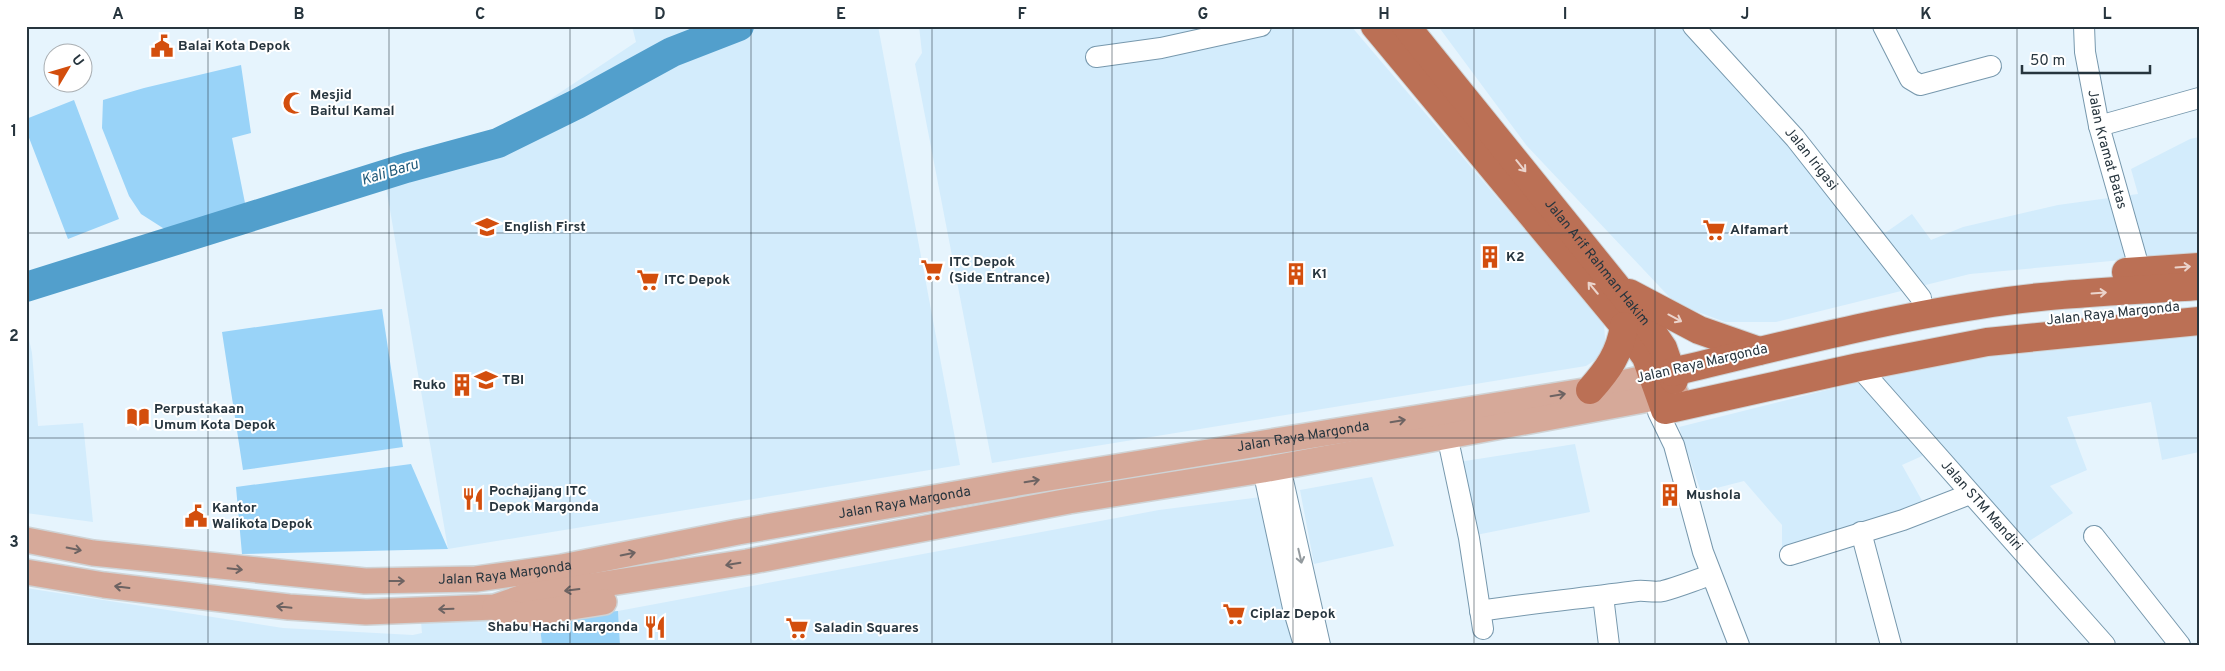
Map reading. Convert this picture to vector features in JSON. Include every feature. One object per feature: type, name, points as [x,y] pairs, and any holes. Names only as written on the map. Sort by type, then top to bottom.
[{"type":"highway","name":"Jalan Arif Rahman Hakim","points":[[1375,26],[1452,120],[1481,136],[1617,286],[1656,336],[1667,357],[1666,396]]},
{"type":"highway","name":"Jalan Arif Rahman Hakim","points":[[1406,26],[1462,93],[1481,136],[1624,326],[1646,357],[1666,396]]},
{"type":"highway","name":"Jalan Raya Margonda","points":[[1768,349],[2036,290],[2140,271],[2199,267]]},
{"type":"highway","points":[[1617,286],[1699,330],[1768,349]]},
{"type":"highway","name":"Jalan Raya Margonda","points":[[1666,396],[1768,349],[1807,325],[1921,298],[2036,290],[2199,286]]},
{"type":"highway","name":"Jalan Raya Margonda","points":[[1666,396],[1986,334],[2199,306]]},
{"type":"highway","name":"Jalan Raya Margonda","points":[[1986,334],[2199,321]]},
{"type":"highway","points":[[1590,390],[1609,368],[1617,354],[1624,326]]},
{"type":"main road","name":"Jalan Raya Margonda","points":[[26,540],[93,553],[365,582],[476,579],[562,567],[738,532],[1018,483],[1590,390],[1666,396]]},
{"type":"main road","name":"Jalan Raya Margonda","points":[[26,572],[113,586],[289,607],[366,612],[495,607],[526,596],[989,523],[1273,474],[1450,449],[1666,396]]},
{"type":"main road","name":"Jalan Raya Margonda","points":[[1273,474],[1666,396]]},
{"type":"street","points":[[1096,57],[1160,48],[1261,26]]},
{"type":"street","name":"Jalan Arif Rahman Hakim","points":[[1360,26],[1420,95],[1481,136]]},
{"type":"street","name":"Jalan Arif Rahman Hakim","points":[[1422,26],[1448,59],[1481,136]]},
{"type":"street","name":"Jalan Irigasi","points":[[1693,26],[1795,138],[1921,298]]},
{"type":"street","points":[[1884,26],[1910,80],[1920,85],[1991,66]]},
{"type":"street","name":"Jalan Kramat Batas","points":[[2084,26],[2085,52],[2099,126],[2140,271]]},
{"type":"street","points":[[2099,126],[2199,98]]},
{"type":"street","name":"Jalan STM Mandiri","points":[[1856,359],[1970,494],[2105,645]]},
{"type":"street","points":[[1666,396],[1674,445],[1711,575],[1740,645]]},
{"type":"street","points":[[1450,449],[1469,538],[1481,620],[1547,600],[1603,596],[1640,590],[1649,593],[1663,591],[1711,575]]},
{"type":"street","points":[[1273,474],[1294,608],[1304,645]]},
{"type":"street","points":[[1273,474],[1320,645]]},
{"type":"street","points":[[1790,555],[1903,520],[1970,494]]},
{"type":"street","points":[[1861,532],[1891,645]]},
{"type":"street","points":[[2094,536],[2180,645]]},
{"type":"street","points":[[1603,596],[1609,645]]},
{"type":"shaded area","points":[[632,26],[878,26],[960,465],[448,549],[383,169],[459,160],[636,42]]},
{"type":"shaded area","points":[[919,26],[1351,26],[1604,323],[1606,353],[1586,366],[992,463],[915,64],[922,53]]},
{"type":"shaded area","points":[[1438,26],[1695,26],[1885,233],[1912,214],[1931,240],[1963,227],[2058,205],[2138,194],[2131,169],[2190,139],[2199,137],[2199,253],[1970,274],[1776,322],[1725,322],[1676,304],[1527,146]]},
{"type":"shaded area","points":[[241,65],[251,133],[232,138],[246,208],[178,231],[166,230],[141,214],[129,196],[102,128],[103,100],[144,88]]},
{"type":"shaded area","points":[[74,100],[119,219],[68,239],[26,130],[26,119]]},
{"type":"shaded area","points":[[382,309],[403,447],[243,470],[222,332]]},
{"type":"shaded area","points":[[26,326],[32,353],[38,426],[83,423],[93,522],[26,513]]},
{"type":"shaded area","points":[[2199,332],[2199,452],[2162,460],[2151,402],[2067,417],[2087,470],[2050,486],[2073,513],[2026,543],[1940,448],[1902,465],[1929,513],[1782,555],[1782,525],[1744,481],[1701,492],[1679,427],[1978,352]]},
{"type":"shaded area","points":[[1575,444],[1590,512],[1471,536],[1452,463]]},
{"type":"shaded area","points":[[411,464],[448,549],[242,554],[236,487]]},
{"type":"shaded area","points":[[1372,477],[1394,546],[1314,564],[1300,490]]},
{"type":"shaded area","points":[[1269,496],[1307,645],[620,645],[618,611],[1159,510]]},
{"type":"shaded area","points":[[26,588],[283,628],[413,635],[422,633],[421,622],[539,617],[542,645],[26,645]]},
{"type":"shaded area","points":[[618,611],[620,645],[542,645],[539,617]]},
{"type":"waterway","name":"Kali Baru","points":[[26,287],[406,168],[498,143],[577,104],[672,52],[739,26]]},
{"type":"place","name":"Balai Kota Depok","points":[[162,46]]},
{"type":"place","name":"Mesjid Baitul Kamal","points":[[294,103]]},
{"type":"place","name":"English First","points":[[487,227]]},
{"type":"place","name":"Alfamart","points":[[1714,230]]},
{"type":"place","name":"K2","points":[[1490,257]]},
{"type":"place","name":"ITC Depok (Side Entrance)","points":[[932,270]]},
{"type":"place","name":"K1","points":[[1296,274]]},
{"type":"place","name":"ITC Depok","points":[[648,280]]},
{"type":"place","name":"TBI","points":[[486,380]]},
{"type":"place","name":"Ruko","points":[[462,385]]},
{"type":"place","name":"Perpustakaan Umum Kota Depok","points":[[138,417]]},
{"type":"place","name":"Mushola","points":[[1670,495]]},
{"type":"place","name":"Pochajjang ITC Depok Margonda","points":[[473,499]]},
{"type":"place","name":"Kantor Walikota Depok","points":[[196,516]]},
{"type":"place","name":"Ciplaz Depok","points":[[1234,614]]},
{"type":"place","name":"Shabu Hachi Margonda","points":[[655,627]]},
{"type":"place","name":"Saladin Squares","points":[[797,628]]}]
